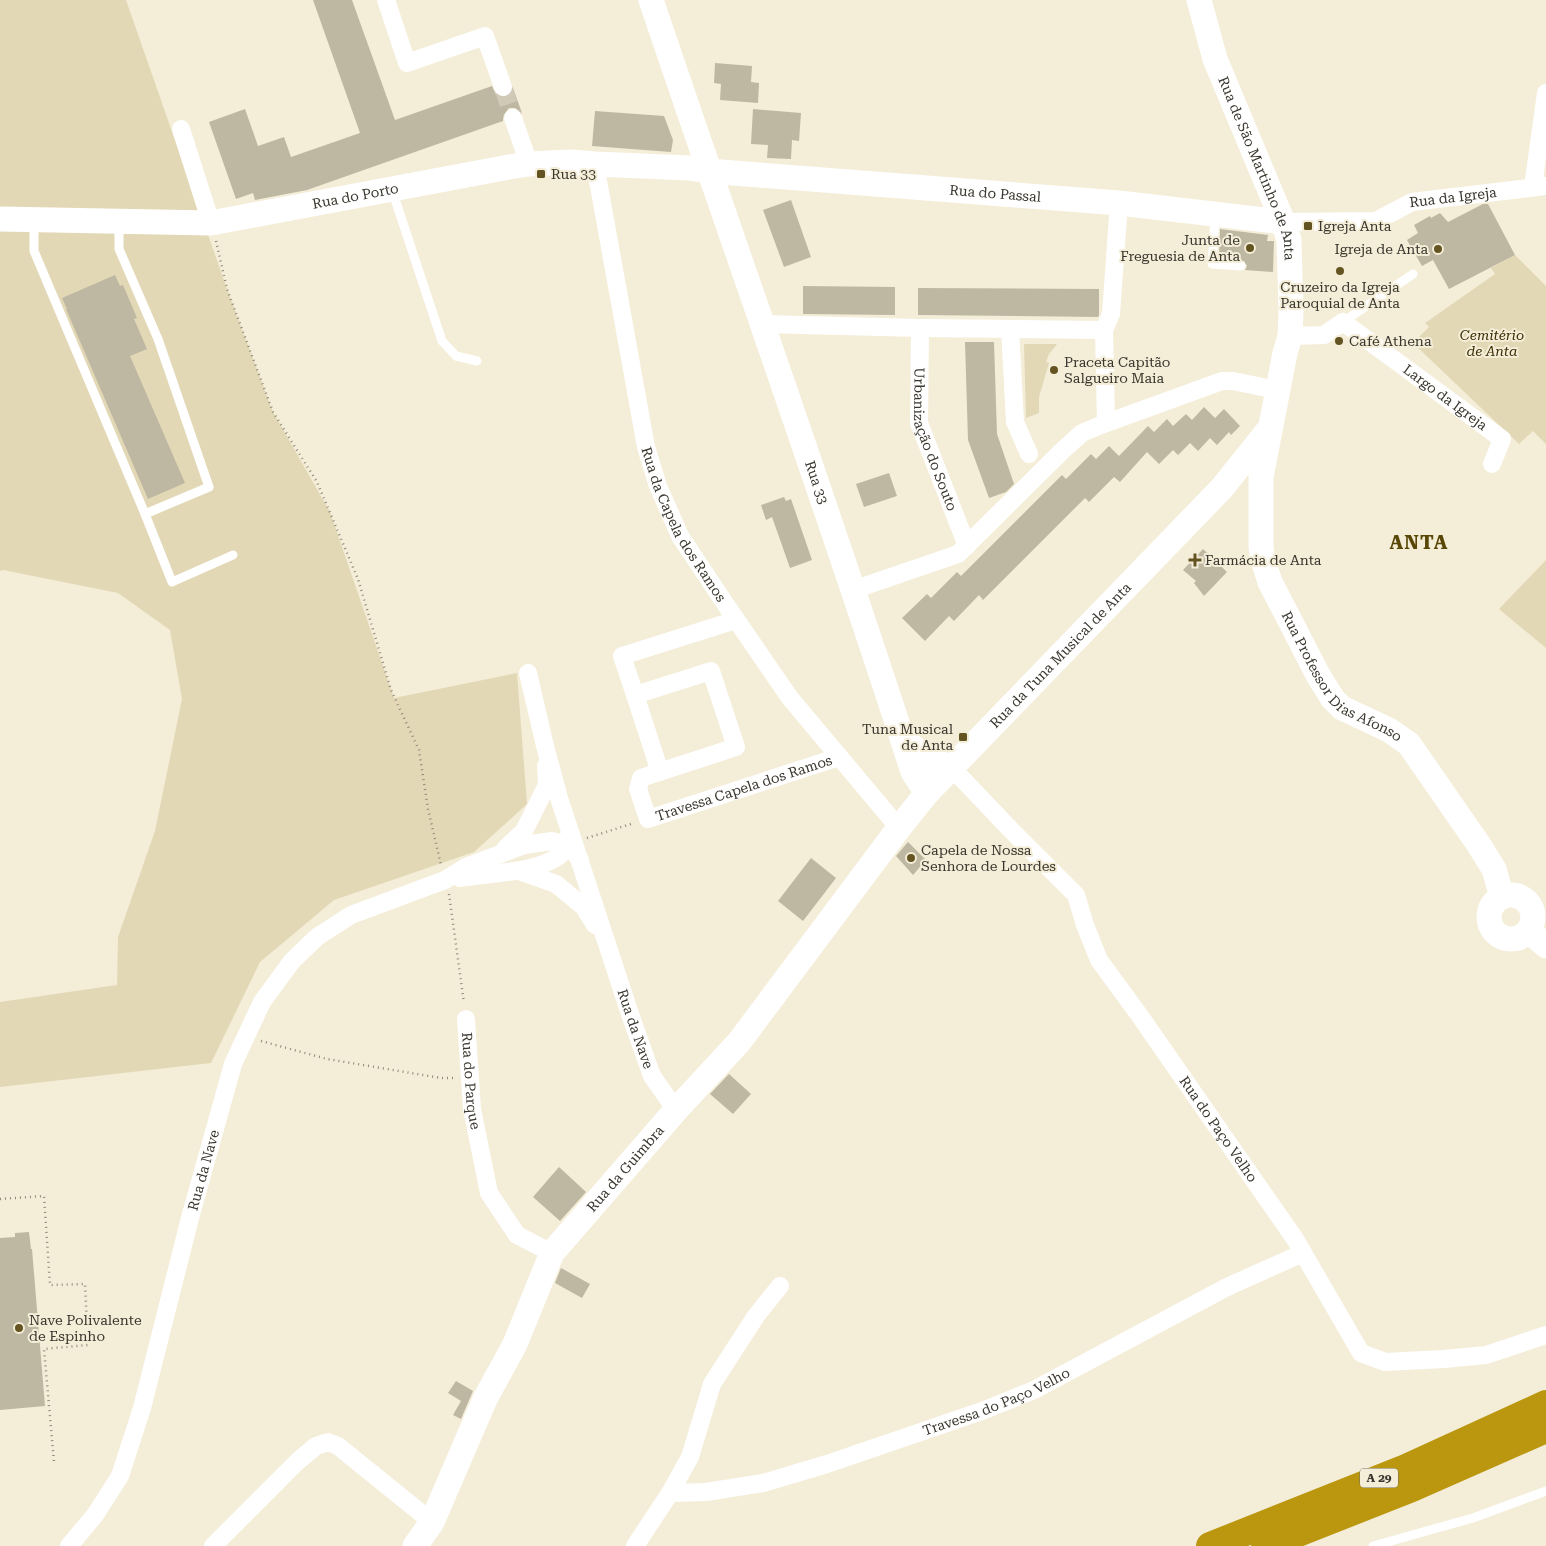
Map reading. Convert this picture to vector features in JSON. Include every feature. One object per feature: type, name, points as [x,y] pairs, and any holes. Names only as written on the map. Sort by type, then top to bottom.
[{"type":"highway","name":"A 29","points":[[1210,1546],[1406,1468],[1546,1404]]},
{"type":"highway","name":"A 29","points":[[1265,1546],[1412,1488],[1546,1429]]},
{"type":"street","points":[[386,0],[407,63],[485,36],[503,87]]},
{"type":"street","name":"Rua 33","points":[[651,0],[708,171],[763,324],[913,772],[927,793]]},
{"type":"street","name":"Rua de São Martinho de Anta","points":[[1199,0],[1215,59],[1289,240],[1290,336],[1270,428]]},
{"type":"street","name":"Rua da Igreja","points":[[1283,222],[1376,221],[1412,202],[1539,186],[1546,93]]},
{"type":"street","points":[[513,118],[529,164]]},
{"type":"street","points":[[180,129],[211,223]]},
{"type":"street","name":"Rua do Porto","points":[[0,219],[211,223],[529,164],[571,162],[689,168],[708,171]]},
{"type":"street","name":"Rua da Capela dos Ramos","points":[[595,164],[648,454],[658,486],[680,536],[790,698],[899,828]]},
{"type":"street","name":"Rua do Passal","points":[[708,171],[1119,203],[1283,222]]},
{"type":"street","points":[[1106,423],[1104,330],[1111,314],[1119,203]]},
{"type":"street","points":[[1290,336],[1324,334],[1343,322]]},
{"type":"street","name":"Largo da Igreja","points":[[1343,322],[1502,439],[1492,464]]},
{"type":"street","points":[[763,324],[1104,330]]},
{"type":"street","name":"Urbanização do Souto","points":[[920,328],[919,424],[967,546]]},
{"type":"street","points":[[1010,329],[1015,422],[1029,454]]},
{"type":"street","points":[[853,590],[958,554],[1082,433],[1222,381],[1233,380],[1277,390]]},
{"type":"street","name":"Rua da Tuna Musical de Anta","points":[[899,828],[951,767],[1242,476],[1270,428]]},
{"type":"street","points":[[1242,476],[1244,486],[1251,492],[1260,506]]},
{"type":"street","name":"Rua Professor Dias Afonso","points":[[1242,476],[1260,506],[1261,545],[1266,570],[1276,595],[1324,687],[1342,708],[1389,730],[1409,744],[1494,869],[1502,897]]},
{"type":"street","points":[[660,772],[622,656],[736,620]]},
{"type":"street","points":[[635,695],[712,671],[736,747],[641,778],[638,789],[648,819]]},
{"type":"street","name":"Rua da Nave","points":[[528,673],[544,746],[570,839],[580,860],[652,1076],[676,1110]]},
{"type":"street","points":[[902,738],[928,759],[951,767]]},
{"type":"street","name":"Rua da Nave","points":[[489,858],[506,848],[524,831],[547,785],[544,746]]},
{"type":"street","name":"Travessa Capela dos Ramos","points":[[648,819],[839,757]]},
{"type":"street","name":"Rua do Paço Velho","points":[[951,767],[1076,895],[1085,925],[1099,960],[1295,1239],[1361,1353],[1385,1362],[1486,1355],[1546,1335]]},
{"type":"street","name":"Rua da Guimbra","points":[[415,1546],[432,1522],[485,1399],[515,1344],[552,1253],[676,1110],[739,1042],[899,828]]},
{"type":"street","name":"Rua da Nave","points":[[445,880],[487,873],[518,871],[551,861],[564,851],[570,839]]},
{"type":"street","name":"Rua da Nave","points":[[69,1546],[94,1515],[120,1476],[142,1408],[190,1218],[233,1064],[262,1002],[292,961],[317,936],[351,915],[445,880],[466,868],[524,845],[570,839]]},
{"type":"street","name":"Rua da Nave","points":[[518,871],[556,884],[584,907],[606,942]]},
{"type":"street","points":[[1509,895],[1537,899],[1534,917],[1538,938],[1510,940],[1496,934],[1492,929],[1489,922],[1489,914],[1496,901],[1502,897],[1509,895]]},
{"type":"street","name":"Rua do Parque","points":[[466,1019],[472,1109],[489,1193],[517,1235],[552,1253]]},
{"type":"street","name":"Travessa do Paço Velho","points":[[670,1493],[706,1492],[763,1483],[827,1464],[982,1411],[1034,1390],[1227,1287],[1302,1252]]},
{"type":"street","points":[[635,1546],[670,1493],[690,1457],[712,1384],[756,1316],[780,1286]]},
{"type":"street","points":[[214,1546],[298,1461],[316,1446],[328,1442],[338,1446],[432,1522]]},
{"type":"lane","points":[[392,190],[442,341],[456,356],[477,361]]},
{"type":"lane","points":[[1215,214],[1212,264],[1241,266]]},
{"type":"lane","points":[[34,219],[34,251],[172,582],[232,556]]},
{"type":"lane","points":[[119,221],[119,249],[158,339],[209,487],[145,514]]},
{"type":"lane","points":[[1343,322],[1413,274]]},
{"type":"lane","points":[[1373,1546],[1473,1518],[1546,1491]]},
{"type":"path","name":"Rua do Parque","points":[[211,223],[227,289],[273,412],[317,482],[358,579],[391,690],[418,750],[428,809],[448,890],[466,1019]]},
{"type":"path","points":[[570,839],[648,819]]},
{"type":"path","points":[[245,1036],[327,1059],[441,1078],[470,1078]]},
{"type":"path","points":[[0,1199],[44,1196],[50,1285],[85,1284],[88,1345],[44,1350],[54,1462]]},
{"type":"green space","points":[[0,0],[126,0],[227,289],[273,412],[330,512],[394,698],[517,673],[527,804],[474,852],[334,900],[260,962],[211,1063],[0,1087],[0,1002],[117,985],[118,937],[155,831],[182,699],[170,630],[118,593],[3,570],[0,571]]},
{"type":"green space","name":"Cemitério de Anta","points":[[1515,255],[1546,286],[1546,444],[1533,431],[1519,444],[1413,343],[1429,327],[1425,323],[1495,274],[1491,268]]},
{"type":"green space","points":[[1024,344],[1057,344],[1049,354],[1046,362],[1049,363],[1039,397],[1039,413],[1026,418]]},
{"type":"green space","points":[[1546,560],[1546,648],[1499,609]]},
{"type":"building","points":[[313,0],[352,0],[395,120],[492,86],[496,95],[502,97],[511,94],[513,88],[522,113],[515,108],[509,108],[503,116],[503,121],[307,190],[255,200],[253,193],[236,199],[209,122],[245,109],[258,146],[284,137],[291,157],[360,133]]},
{"type":"building","points":[[715,63],[752,66],[751,82],[759,83],[758,103],[720,100],[721,84],[714,83]]},
{"type":"building","points":[[753,109],[801,113],[799,141],[792,140],[791,159],[767,158],[768,145],[751,144]]},
{"type":"building","points":[[595,111],[664,116],[673,140],[671,152],[592,146]]},
{"type":"building","points":[[791,200],[811,257],[784,267],[763,210]]},
{"type":"building","points":[[1483,204],[1488,204],[1515,255],[1449,289],[1433,260],[1422,266],[1407,240],[1418,233],[1414,225],[1430,216],[1431,218],[1440,213],[1448,222]]},
{"type":"building","points":[[1220,229],[1268,235],[1267,241],[1274,241],[1273,272],[1245,270],[1247,266],[1244,261],[1219,258]]},
{"type":"building","points":[[115,275],[120,286],[123,285],[137,318],[134,319],[147,349],[130,356],[185,483],[148,499],[62,298]]},
{"type":"building","points":[[803,286],[895,287],[895,315],[803,314]]},
{"type":"building","points":[[918,288],[1099,289],[1099,315],[1098,317],[918,315]]},
{"type":"building","points":[[965,342],[994,342],[997,434],[1014,484],[1006,492],[989,498],[968,440]]},
{"type":"building","points":[[1204,407],[1215,418],[1224,409],[1240,426],[1231,435],[1229,432],[1217,445],[1210,438],[1198,451],[1190,443],[1178,455],[1173,450],[1159,464],[1147,452],[1120,482],[1114,477],[1089,502],[1085,498],[983,600],[979,595],[954,621],[949,616],[925,641],[902,618],[927,594],[931,598],[957,572],[961,576],[1062,475],[1066,479],[1091,454],[1096,459],[1109,446],[1119,456],[1148,426],[1154,432],[1167,419],[1173,426],[1186,414],[1192,420]]},
{"type":"building","points":[[889,473],[897,496],[864,507],[856,484]]},
{"type":"building","points":[[784,497],[786,501],[791,499],[812,560],[790,568],[772,517],[766,520],[761,505]]},
{"type":"building","points":[[1203,549],[1227,572],[1204,596],[1194,583],[1196,581],[1183,570]]},
{"type":"building","name":"Capela de Nossa Senhora de Lourdes","points":[[908,842],[926,860],[913,875],[896,856]]},
{"type":"building","points":[[811,858],[836,878],[803,921],[778,901]]},
{"type":"building","points":[[729,1074],[751,1094],[733,1114],[710,1094]]},
{"type":"building","points":[[559,1167],[586,1192],[560,1221],[533,1197]]},
{"type":"building","name":"Nave Polivalente de Espinho","points":[[29,1232],[45,1406],[0,1410],[0,1238],[15,1237],[15,1233]]},
{"type":"building","points":[[561,1268],[590,1284],[582,1298],[555,1283]]},
{"type":"building","points":[[456,1381],[473,1391],[461,1419],[453,1415],[461,1401],[448,1393]]},
{"type":"tunnel","points":[[503,87],[513,118]]},
{"type":"place","name":"Rua 33","points":[[541,174]]},
{"type":"place","name":"Igreja Anta","points":[[1308,226]]},
{"type":"place","name":"Junta de Freguesia de Anta","points":[[1250,248]]},
{"type":"place","name":"Igreja de Anta","points":[[1438,249]]},
{"type":"place","name":"Cruzeiro da Igreja Paroquial de Anta","points":[[1340,271]]},
{"type":"place","name":"Café Athena","points":[[1339,341]]},
{"type":"place","name":"Praceta Capitão Salgueiro Maia","points":[[1054,370]]},
{"type":"place","name":"Farmácia de Anta","points":[[1195,560]]},
{"type":"place","name":"Tuna Musical de Anta","points":[[963,737]]},
{"type":"place","name":"Capela de Nossa Senhora de Lourdes","points":[[911,858]]},
{"type":"place","name":"Nave Polivalente de Espinho","points":[[19,1328]]},
{"type":"district","name":"ANTA","points":[[1419,542]]}]
